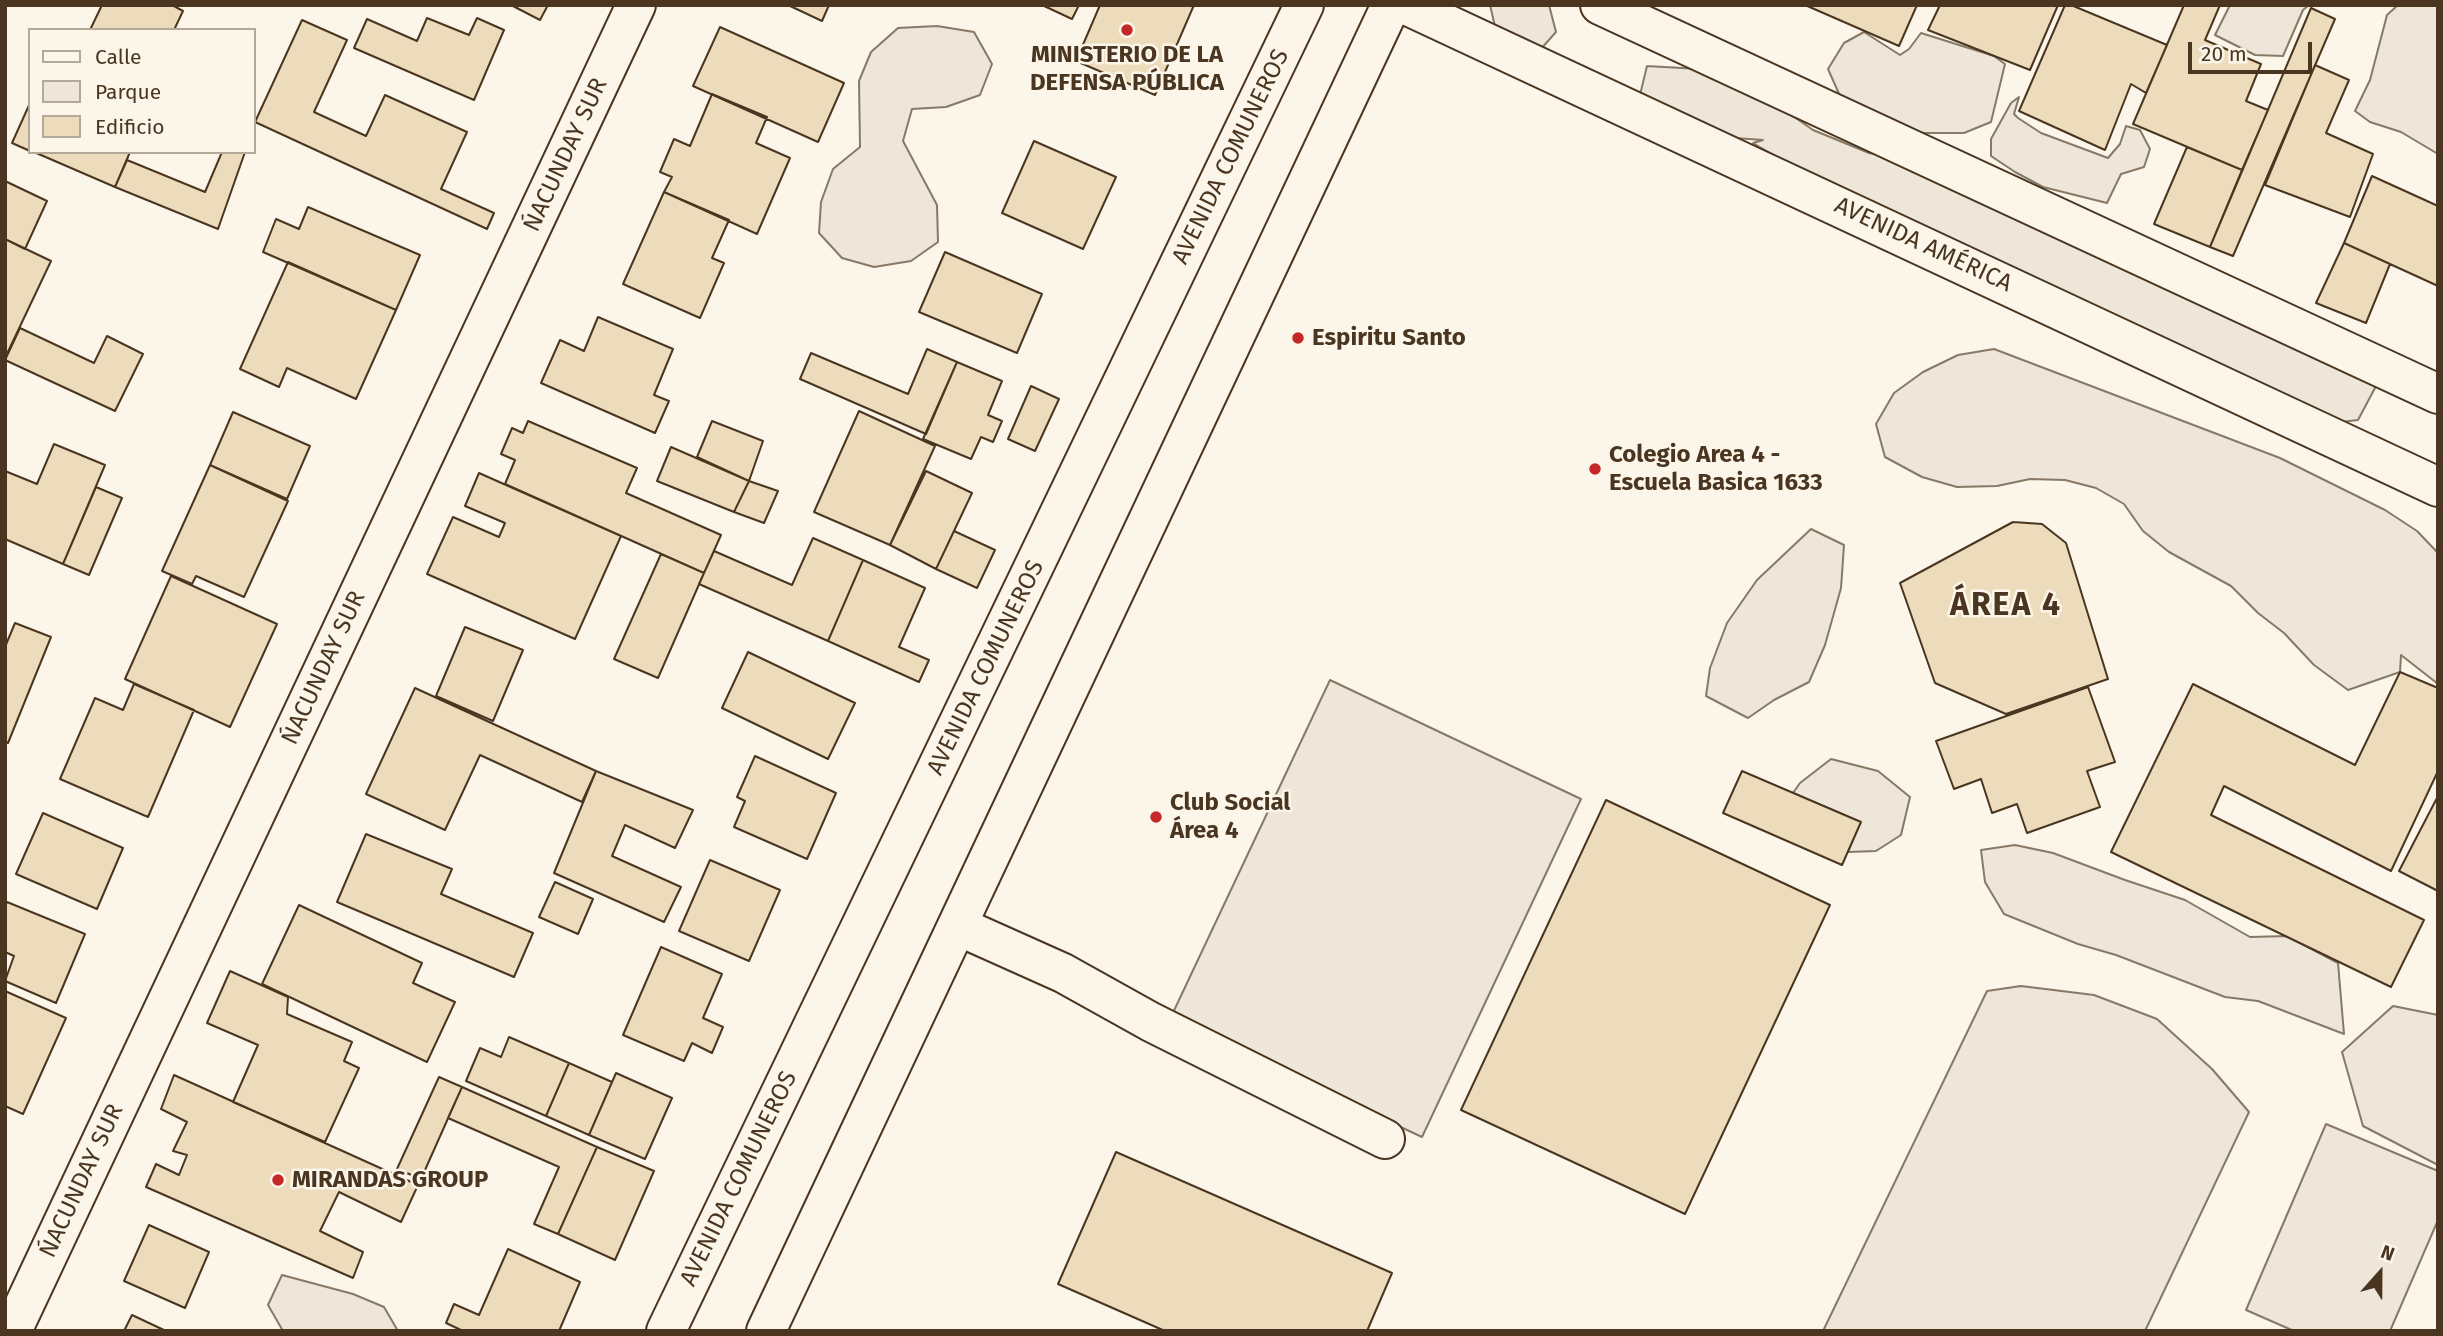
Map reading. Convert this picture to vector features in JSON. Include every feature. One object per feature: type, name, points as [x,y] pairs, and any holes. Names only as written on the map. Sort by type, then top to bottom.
[{"type":"street","name":"ŃACUNDAY SUR","points":[[12,1331],[636,5]]},
{"type":"street","name":"AVENIDA COMUNEROS","points":[[666,1331],[1304,5]]},
{"type":"street","points":[[766,1331],[1391,5]]},
{"type":"street","name":"AVENIDA AMÉRICA","points":[[1406,5],[2438,487]]},
{"type":"street","points":[[1600,5],[2438,394]]},
{"type":"street","points":[[958,926],[1063,972],[1151,1022],[1385,1139]]},
{"type":"green space","points":[[1490,5],[1549,5],[1556,32],[1540,50],[1497,35]]},
{"type":"green space","points":[[2230,5],[2309,5],[2303,10],[2283,56],[2255,55],[2215,35]]},
{"type":"green space","points":[[2398,5],[2438,5],[2438,154],[2401,132],[2370,122],[2355,111],[2370,80],[2387,15]]},
{"type":"green space","points":[[937,26],[974,32],[992,64],[980,95],[946,107],[912,109],[903,141],[937,205],[938,242],[911,261],[874,267],[842,258],[819,233],[821,202],[833,169],[860,147],[859,81],[871,52],[898,28]]},
{"type":"green space","points":[[1864,32],[1900,55],[1909,49],[1921,33],[1994,56],[2005,64],[1991,122],[1964,133],[1922,133],[1881,120],[1840,96],[1828,69],[1844,43]]},
{"type":"green space","points":[[1647,66],[1699,69],[1757,91],[1813,130],[1869,153],[1945,166],[2376,386],[2358,420],[2307,426],[1825,186],[1753,143],[1763,140],[1721,137],[1639,99]]},
{"type":"green space","points":[[2019,97],[2014,114],[2018,118],[2041,133],[2108,158],[2120,144],[2126,126],[2140,130],[2150,149],[2144,167],[2121,174],[2107,203],[2043,187],[2015,172],[1991,156],[1991,139],[2011,103]]},
{"type":"green space","points":[[1994,349],[2280,458],[2385,510],[2417,531],[2438,553],[2438,684],[2401,655],[2400,672],[2348,690],[2314,665],[2284,633],[2258,613],[2231,586],[2169,552],[2143,531],[2124,504],[2096,488],[2065,480],[2030,479],[1997,486],[1957,487],[1922,477],[1885,457],[1876,424],[1894,393],[1923,372],[1958,355]]},
{"type":"green space","points":[[1811,529],[1844,545],[1841,588],[1825,645],[1809,682],[1774,700],[1748,718],[1706,696],[1710,668],[1727,623],[1757,580]]},
{"type":"green space","points":[[1330,680],[1581,799],[1422,1137],[1170,1019]]},
{"type":"green space","points":[[1831,759],[1878,771],[1910,797],[1901,835],[1876,851],[1848,852],[1860,822],[1793,793],[1800,783]]},
{"type":"green space","points":[[2015,845],[2053,853],[2185,900],[2250,937],[2287,936],[2338,963],[2344,1034],[2258,1001],[2225,997],[2004,914],[1985,882],[1981,850]]},
{"type":"green space","points":[[2021,986],[2094,995],[2157,1019],[2212,1069],[2249,1112],[2145,1331],[1823,1331],[1987,991]]},
{"type":"green space","points":[[2393,1006],[2438,1015],[2438,1165],[2363,1126],[2342,1052]]},
{"type":"green space","points":[[2326,1124],[2438,1171],[2438,1220],[2390,1331],[2294,1331],[2246,1310]]},
{"type":"green space","points":[[282,1275],[353,1294],[384,1307],[398,1331],[283,1331],[268,1305]]},
{"type":"building","points":[[102,5],[172,5],[183,11],[175,28],[91,28]]},
{"type":"building","points":[[511,5],[548,5],[540,20]]},
{"type":"building","points":[[788,5],[829,5],[822,21]]},
{"type":"building","points":[[1042,5],[1079,5],[1072,19]]},
{"type":"building","points":[[1100,5],[1194,5],[1155,95],[1076,61]]},
{"type":"building","points":[[1805,5],[1917,5],[1899,46]]},
{"type":"building","points":[[1940,5],[2058,5],[2030,70],[1928,30]]},
{"type":"building","points":[[2065,5],[2071,5],[2167,45],[2146,93],[2131,84],[2105,150],[2019,111]]},
{"type":"building","points":[[2184,5],[2220,5],[2205,40],[2261,64],[2246,101],[2268,110],[2242,170],[2133,124]]},
{"type":"building","points":[[2311,8],[2335,19],[2233,256],[2210,247]]},
{"type":"building","points":[[427,18],[469,35],[477,18],[504,30],[474,100],[354,48],[367,19],[417,41]]},
{"type":"building","points":[[302,20],[347,40],[314,112],[366,136],[385,95],[467,132],[441,189],[494,213],[487,229],[256,122]]},
{"type":"building","points":[[720,27],[844,83],[818,142],[693,86]]},
{"type":"building","points":[[2315,65],[2349,80],[2326,133],[2373,154],[2350,217],[2265,185]]},
{"type":"building","points":[[712,94],[767,117],[756,143],[790,158],[757,234],[664,192],[672,177],[660,172],[674,139],[690,146]]},
{"type":"building","points":[[28,107],[28,150],[12,143]]},
{"type":"building","points":[[1034,141],[1116,177],[1083,249],[1002,213]]},
{"type":"building","points":[[2187,147],[2242,170],[2210,247],[2154,224]]},
{"type":"building","points":[[39,154],[129,154],[115,187]]},
{"type":"building","points":[[221,154],[244,154],[218,229],[115,187],[127,160],[205,192]]},
{"type":"building","points":[[2372,176],[2438,206],[2438,286],[2344,243]]},
{"type":"building","points":[[5,181],[47,201],[25,249],[5,239]]},
{"type":"building","points":[[664,192],[729,220],[712,258],[724,263],[700,318],[623,284]]},
{"type":"building","points":[[308,207],[420,255],[396,310],[263,252],[276,219],[299,229]]},
{"type":"building","points":[[5,239],[51,261],[5,358]]},
{"type":"building","points":[[2344,243],[2390,264],[2366,323],[2316,303]]},
{"type":"building","points":[[945,252],[1042,294],[1017,353],[919,312]]},
{"type":"building","points":[[288,262],[396,310],[356,399],[287,368],[279,387],[240,369]]},
{"type":"building","points":[[598,317],[673,349],[654,395],[669,401],[655,433],[541,383],[560,340],[584,351]]},
{"type":"building","points":[[20,328],[94,363],[107,336],[143,354],[115,411],[5,360]]},
{"type":"building","points":[[927,349],[957,362],[926,434],[800,379],[811,353],[908,394]]},
{"type":"building","points":[[957,362],[1002,381],[988,415],[1002,421],[993,442],[981,437],[971,459],[923,439]]},
{"type":"building","points":[[1031,386],[1059,399],[1035,451],[1008,439]]},
{"type":"building","points":[[859,411],[935,446],[890,545],[814,512]]},
{"type":"building","points":[[233,412],[310,446],[287,499],[210,465]]},
{"type":"building","points":[[528,421],[637,468],[626,493],[721,535],[704,573],[505,484],[515,460],[501,454],[512,428],[523,433]]},
{"type":"building","points":[[712,421],[763,441],[749,481],[697,457]]},
{"type":"building","points":[[54,444],[105,465],[63,564],[5,539],[5,471],[37,484]]},
{"type":"building","points":[[671,447],[749,481],[734,512],[657,481]]},
{"type":"building","points":[[210,465],[288,501],[244,597],[196,576],[192,584],[162,571]]},
{"type":"building","points":[[926,471],[972,493],[936,569],[890,545]]},
{"type":"building","points":[[479,473],[621,536],[575,639],[427,574],[453,517],[499,537],[505,523],[465,506]]},
{"type":"building","points":[[749,481],[778,491],[764,523],[734,512]]},
{"type":"building","points":[[96,487],[122,498],[89,575],[63,564]]},
{"type":"building","points":[[2013,522],[2042,524],[2066,543],[2108,679],[2006,714],[1935,683],[1900,583]]},
{"type":"building","points":[[954,531],[995,550],[977,588],[936,569]]},
{"type":"building","points":[[813,538],[863,560],[828,641],[699,584],[714,551],[792,585]]},
{"type":"building","points":[[661,554],[704,573],[658,678],[614,659]]},
{"type":"building","points":[[863,560],[925,588],[899,647],[929,660],[919,682],[828,641]]},
{"type":"building","points":[[171,576],[277,624],[230,727],[125,679]]},
{"type":"building","points":[[15,623],[51,637],[8,743],[5,742],[5,647]]},
{"type":"building","points":[[465,627],[523,650],[493,721],[436,696]]},
{"type":"building","points":[[748,652],[855,703],[828,759],[722,708]]},
{"type":"building","points":[[2400,672],[2438,688],[2438,771],[2391,871],[2224,786],[2211,815],[2424,920],[2391,987],[2111,852],[2193,684],[2355,765]]},
{"type":"building","points":[[134,684],[194,710],[148,817],[60,779],[95,698],[123,710]]},
{"type":"building","points":[[2088,687],[2115,762],[2087,771],[2100,807],[2027,833],[2017,804],[1992,813],[1981,779],[1954,789],[1936,741]]},
{"type":"building","points":[[415,688],[596,771],[582,802],[480,755],[445,830],[366,794]]},
{"type":"building","points":[[755,756],[836,793],[807,859],[734,827],[745,801],[737,797]]},
{"type":"building","points":[[596,771],[693,810],[675,848],[625,825],[612,856],[681,887],[664,922],[554,873]]},
{"type":"building","points":[[1742,771],[1861,822],[1842,865],[1723,813]]},
{"type":"building","points":[[2438,796],[2438,891],[2399,871]]},
{"type":"building","points":[[1606,800],[1830,905],[1685,1214],[1461,1110]]},
{"type":"building","points":[[43,813],[123,848],[97,909],[16,874]]},
{"type":"building","points":[[366,834],[452,869],[441,894],[533,933],[514,977],[337,902]]},
{"type":"building","points":[[710,860],[780,890],[749,961],[679,931]]},
{"type":"building","points":[[555,882],[593,899],[578,934],[539,917]]},
{"type":"building","points":[[7,902],[85,934],[56,1003],[5,981],[14,956],[5,952]]},
{"type":"building","points":[[299,905],[422,963],[413,983],[455,1002],[427,1062],[262,984]]},
{"type":"building","points":[[661,947],[722,974],[703,1018],[723,1027],[712,1053],[692,1043],[684,1061],[623,1035]]},
{"type":"building","points":[[230,971],[288,997],[287,1014],[352,1042],[344,1061],[359,1068],[325,1142],[233,1102],[258,1045],[207,1023]]},
{"type":"building","points":[[5,991],[66,1018],[23,1114],[5,1106]]},
{"type":"building","points":[[509,1037],[569,1063],[546,1116],[466,1081],[480,1048],[501,1057]]},
{"type":"building","points":[[569,1063],[612,1082],[589,1135],[546,1116]]},
{"type":"building","points":[[616,1073],[672,1098],[645,1159],[589,1135]]},
{"type":"building","name":"MIRANDAS GROUP","points":[[174,1075],[418,1185],[401,1222],[339,1192],[320,1231],[363,1252],[353,1278],[146,1187],[156,1164],[179,1175],[187,1155],[173,1151],[187,1122],[161,1109]]},
{"type":"building","points":[[439,1077],[462,1087],[421,1179],[397,1169]]},
{"type":"building","points":[[462,1087],[597,1147],[558,1234],[534,1224],[559,1167],[448,1118]]},
{"type":"building","points":[[597,1147],[654,1171],[615,1260],[558,1234]]},
{"type":"building","points":[[1116,1152],[1392,1273],[1367,1331],[1165,1331],[1058,1284]]},
{"type":"building","points":[[149,1225],[209,1252],[185,1308],[124,1281]]},
{"type":"building","points":[[508,1249],[580,1282],[559,1331],[463,1331],[446,1323],[454,1304],[479,1315]]},
{"type":"building","points":[[132,1315],[166,1331],[124,1331]]},
{"type":"place","name":"MINISTERIO DE LA DEFENSA PÚBLICA","points":[[1127,30]]},
{"type":"place","name":"Espiritu Santo","points":[[1298,338]]},
{"type":"place","name":"Colegio Area 4 - Escuela Basica 1633","points":[[1595,469]]},
{"type":"place","name":"Club Social Área 4","points":[[1156,817]]},
{"type":"place","name":"MIRANDAS GROUP","points":[[278,1180]]},
{"type":"district","name":"ÁREA 4","points":[[2006,606]]}]
